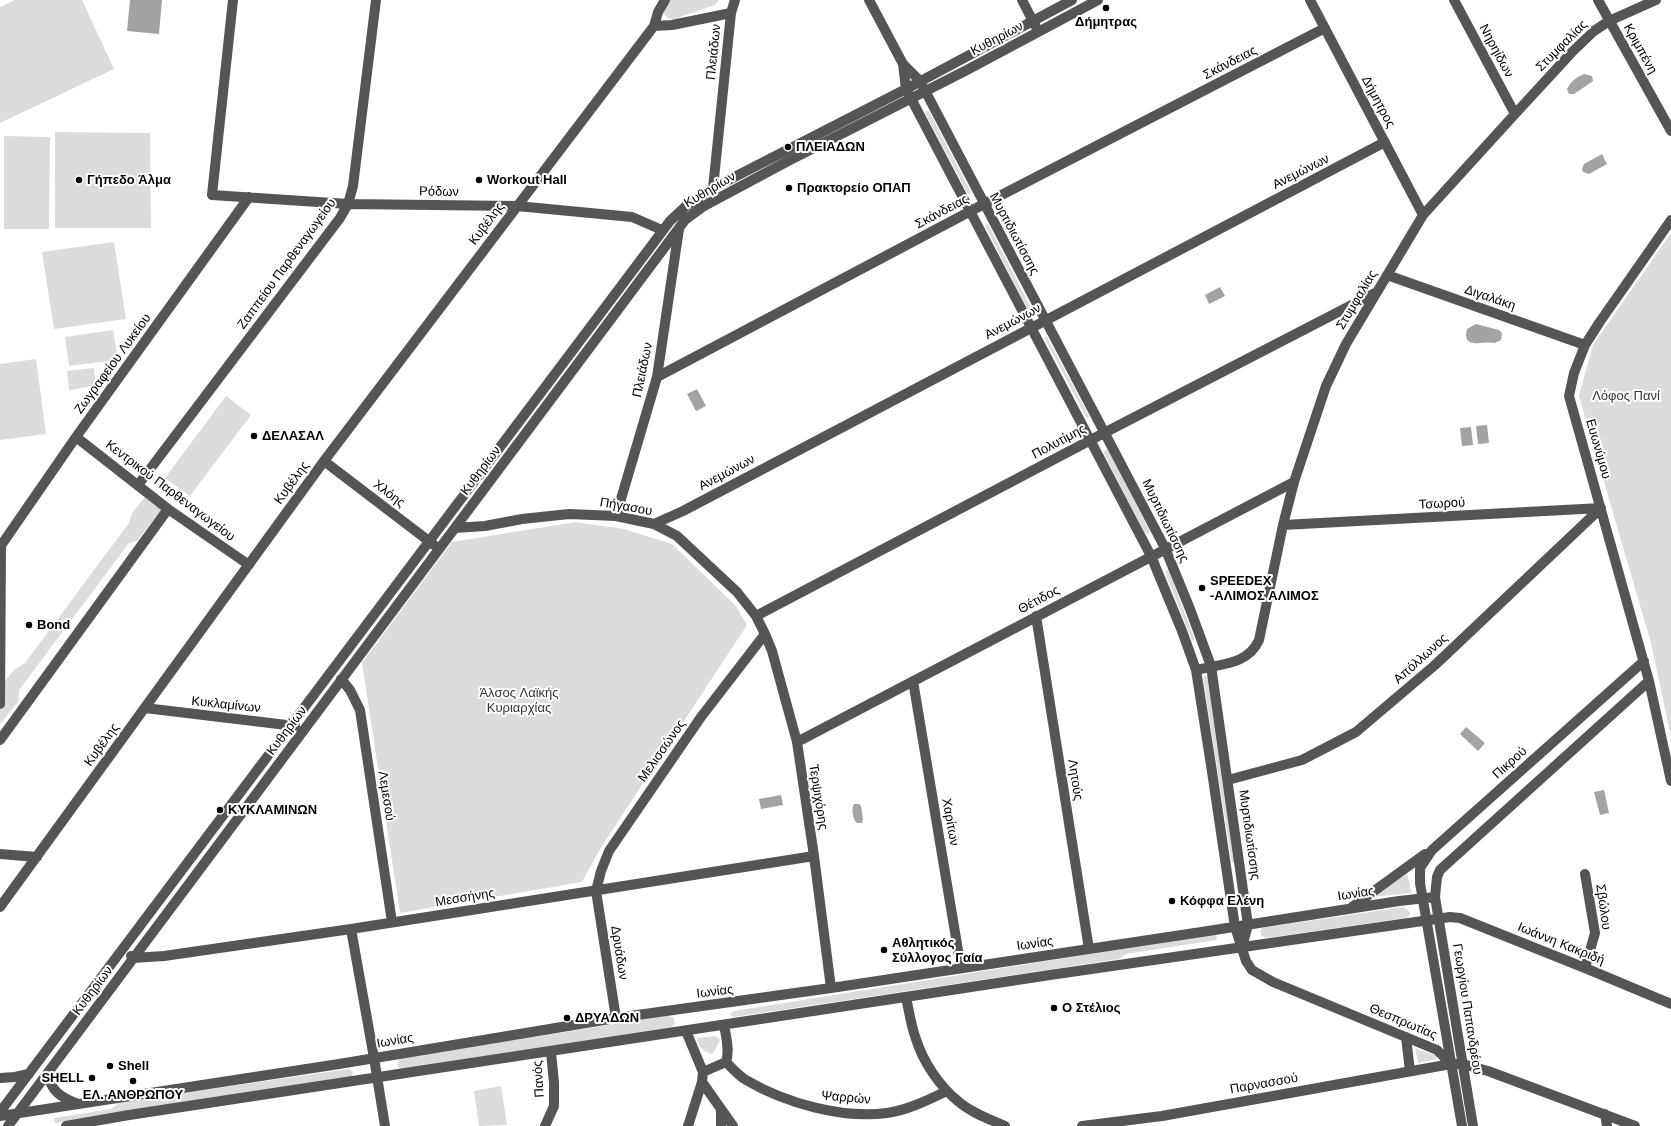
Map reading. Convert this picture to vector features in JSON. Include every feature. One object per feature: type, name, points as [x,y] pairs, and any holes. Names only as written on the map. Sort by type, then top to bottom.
[{"type":"street","name":"Ρόδων","points":[[233,0],[212,195],[348,204],[517,206],[632,217],[662,230]]},
{"type":"street","name":"Ζαππείου Παρθεναγωγείου","points":[[138,485],[340,218],[348,204],[353,186],[376,0]]},
{"type":"street","name":"Κυβέλης","points":[[0,908],[324,461],[654,26],[658,12],[665,0]]},
{"type":"street","name":"Πλειάδων","points":[[713,188],[732,14],[735,0]]},
{"type":"street","name":"Μυρτιδιωτίσσης","points":[[869,0],[903,64],[920,81],[1165,548],[1190,609],[1211,666],[1248,925],[1242,947]]},
{"type":"street","points":[[1022,0],[1039,32]]},
{"type":"street","name":"Κυθηρίων","points":[[0,1112],[662,230],[676,214],[713,188],[906,89],[1072,0]]},
{"type":"street","name":"Κυθηρίων","points":[[8,1126],[685,220],[704,206],[788,160],[925,91],[1098,0]]},
{"type":"street","name":"Δήμητρος","points":[[1310,0],[1423,215]]},
{"type":"street","name":"Νηρηίδων","points":[[1454,0],[1515,114]]},
{"type":"street","name":"Κριμπένη","points":[[1598,0],[1671,131]]},
{"type":"street","name":"Στυμφαλίας","points":[[1196,670],[1240,660],[1255,648],[1259,640],[1283,525],[1294,482],[1326,386],[1346,344],[1375,293],[1423,215],[1572,52],[1594,31],[1609,21],[1656,0]]},
{"type":"street","points":[[654,26],[672,25],[732,14]]},
{"type":"street","name":"Σκάνδειας","points":[[657,377],[984,204],[1325,28]]},
{"type":"street","name":"Μυρτιδιωτίσσης","points":[[903,64],[906,89],[1151,556],[1182,631],[1196,670],[1212,765],[1235,927],[1242,947]]},
{"type":"street","name":"Ανεμώνων","points":[[654,524],[690,507],[1385,142]]},
{"type":"street","name":"Ζωγραφείου Λυκείου","points":[[0,547],[76,437],[249,197]]},
{"type":"street","name":"Ευωνύμου","points":[[1671,220],[1599,322],[1585,345],[1574,373],[1569,396],[1644,661],[1671,781]]},
{"type":"street","name":"Πλειάδων","points":[[616,516],[657,377],[680,227]]},
{"type":"street","name":"Διγαλάκη","points":[[1387,275],[1585,345]]},
{"type":"street","name":"Πολυτίμης","points":[[756,616],[1090,440],[1375,293]]},
{"type":"street","name":"Κεντρικού Παρθεναγωγείου","points":[[76,437],[168,508],[249,565]]},
{"type":"street","name":"Χλόης","points":[[324,461],[439,549]]},
{"type":"street","name":"Θέτιδος","points":[[797,742],[1165,548],[1294,482]]},
{"type":"street","points":[[0,740],[168,508]]},
{"type":"street","name":"Τσωρού","points":[[1283,525],[1601,508]]},
{"type":"street","name":"Απόλλωνος","points":[[1228,780],[1302,760],[1356,732],[1435,665],[1601,508]]},
{"type":"street","name":"Πήγασου","points":[[455,528],[486,526],[522,519],[569,514],[616,516],[654,524],[677,536],[737,592],[756,616]]},
{"type":"street","points":[[0,547],[0,704]]},
{"type":"street","name":"Τερψιχόρης","points":[[756,616],[766,634],[772,651],[797,742],[814,856],[831,988]]},
{"type":"street","name":"Λητούς","points":[[1036,616],[1089,949]]},
{"type":"street","name":"Μελισσώνος","points":[[596,891],[609,851],[701,718],[766,634]]},
{"type":"street","name":"Πικρού","points":[[1423,897],[1420,883],[1420,868],[1432,850],[1644,661]]},
{"type":"street","name":"Λεμεσού","points":[[341,680],[350,690],[360,710],[392,922]]},
{"type":"street","name":"Χαρίτων","points":[[913,681],[961,968]]},
{"type":"street","points":[[1435,897],[1436,878],[1440,870],[1649,681]]},
{"type":"street","name":"Κυκλαμίνων","points":[[144,708],[291,725],[305,729]]},
{"type":"street","points":[[1351,908],[1432,850]]},
{"type":"street","points":[[0,854],[37,857]]},
{"type":"street","name":"Μεσσήνης","points":[[133,958],[164,956],[351,929],[814,856]]},
{"type":"street","name":"Σβώλου","points":[[1585,874],[1595,933],[1585,968]]},
{"type":"street","name":"Δρυάδων","points":[[596,891],[616,1018]]},
{"type":"street","name":"Ιωνίας","points":[[0,1116],[374,1058],[616,1018],[831,988],[1423,897],[1435,897]]},
{"type":"street","name":"Γεωργίου Παπανδρέου","points":[[1423,897],[1462,1126]]},
{"type":"street","name":"Γεωργίου Παπανδρέου","points":[[1435,897],[1473,1126]]},
{"type":"street","name":"Ιωάννη Κακριδή","points":[[1438,919],[1450,917],[1460,918],[1671,1004]]},
{"type":"street","points":[[66,1126],[129,1115],[906,997],[1438,919]]},
{"type":"street","points":[[351,929],[385,1126]]},
{"type":"street","name":"Θεσπρωτίας","points":[[1242,947],[1246,961],[1252,970],[1273,982],[1437,1050],[1451,1064]]},
{"type":"street","points":[[122,950],[133,958]]},
{"type":"street","points":[[906,997],[916,1040],[930,1068],[947,1091],[959,1102],[974,1112],[1005,1126]]},
{"type":"street","points":[[688,1126],[703,1077],[726,1062],[727,1039],[724,1025]]},
{"type":"street","points":[[686,1031],[703,1077],[721,1110],[733,1126]]},
{"type":"street","points":[[1406,1037],[1410,1071]]},
{"type":"street","name":"Πανός","points":[[545,1126],[554,1106],[554,1083],[550,1052]]},
{"type":"street","name":"Ψαρρών","points":[[726,1062],[745,1080],[780,1096],[818,1109],[852,1114],[887,1113],[918,1104],[947,1091]]},
{"type":"street","points":[[1451,1064],[1463,1064],[1488,1071],[1635,1126]]},
{"type":"street","name":"Παρνασσού","points":[[1082,1126],[1162,1116],[1451,1064]]},
{"type":"street","points":[[48,1073],[50,1085],[59,1094],[78,1104]]},
{"type":"street","points":[[0,1078],[29,1074]]},
{"type":"street","points":[[721,1110],[721,1126]]},
{"type":"street","points":[[1605,1114],[1607,1126]]},
{"type":"street","points":[[1161,1126],[1162,1116]]},
{"type":"green space","points":[[15,0],[82,0],[114,69],[0,123],[0,7]]},
{"type":"green space","points":[[670,0],[719,0],[715,5],[674,19],[668,18],[663,13],[664,7]]},
{"type":"green space","points":[[926,111],[929,111],[971,192],[970,194],[968,194],[925,113]]},
{"type":"green space","points":[[55,132],[150,133],[151,228],[55,228]]},
{"type":"green space","points":[[4,136],[50,137],[49,229],[4,229]]},
{"type":"green space","points":[[986,223],[988,224],[1031,310],[1028,310],[985,226]]},
{"type":"green space","name":"Λόφος Πανί","points":[[1671,233],[1671,737],[1651,643],[1579,396],[1593,345]]},
{"type":"green space","points":[[114,242],[126,319],[54,329],[42,252]]},
{"type":"green space","points":[[113,330],[118,360],[69,366],[65,337]]},
{"type":"green space","points":[[1044,337],[1047,337],[1089,416],[1088,418],[1086,417]]},
{"type":"green space","points":[[36,359],[46,434],[0,440],[0,364]]},
{"type":"green space","points":[[94,368],[96,386],[69,390],[67,371]]},
{"type":"green space","points":[[226,396],[251,415],[190,496],[165,478]]},
{"type":"green space","points":[[1105,450],[1108,450],[1150,532],[1148,534],[1145,533],[1104,454]]},
{"type":"green space","points":[[145,497],[161,510],[137,541],[129,543],[19,690],[18,702],[0,724],[0,687],[14,670],[25,663],[129,523],[132,513]]},
{"type":"green space","name":"Άλσος Λαϊκής Κυριαρχίας","points":[[575,522],[624,529],[672,544],[736,606],[747,625],[600,849],[582,882],[400,913],[362,663],[452,542]]},
{"type":"green space","points":[[1167,570],[1169,571],[1194,640],[1192,640],[1165,572]]},
{"type":"green space","points":[[1206,675],[1208,677],[1235,862],[1232,863],[1203,678]]},
{"type":"green space","points":[[1407,874],[1412,893],[1371,897]]},
{"type":"green space","points":[[1403,907],[1410,912],[1410,915],[1406,918],[1266,938],[1262,936],[1260,932],[1262,928]]},
{"type":"green space","points":[[1216,934],[1217,940],[1126,954],[1119,959],[734,1017],[731,1016],[731,1013],[734,1011]]},
{"type":"green space","points":[[666,1016],[673,1017],[675,1023],[672,1027],[666,1029],[400,1069],[397,1065],[400,1058]]},
{"type":"green space","points":[[716,1036],[720,1040],[714,1052],[711,1054],[699,1046],[697,1038]]},
{"type":"green space","points":[[1415,1048],[1436,1056],[1437,1059],[1418,1063]]},
{"type":"green space","points":[[349,1069],[353,1072],[352,1076],[55,1123],[54,1118],[111,1109],[121,1102]]},
{"type":"green space","points":[[501,1086],[507,1125],[479,1126],[474,1091]]},
{"type":"shaded area","points":[[130,0],[162,0],[159,34],[127,31]]},
{"type":"shaded area","points":[[1584,74],[1592,76],[1593,81],[1574,94],[1569,94],[1567,89],[1570,84]]},
{"type":"shaded area","points":[[1602,154],[1607,164],[1589,174],[1583,172],[1582,169],[1584,164]]},
{"type":"shaded area","points":[[1220,287],[1225,296],[1209,304],[1205,295]]},
{"type":"shaded area","points":[[1476,324],[1499,330],[1502,333],[1501,340],[1495,343],[1475,343],[1467,340],[1467,329]]},
{"type":"shaded area","points":[[697,389],[706,406],[696,411],[687,394]]},
{"type":"shaded area","points":[[1487,425],[1489,443],[1478,444],[1476,426]]},
{"type":"shaded area","points":[[1471,427],[1473,445],[1462,446],[1460,428]]},
{"type":"shaded area","points":[[1466,727],[1485,743],[1478,751],[1460,734]]},
{"type":"shaded area","points":[[1604,790],[1609,813],[1600,815],[1594,792]]},
{"type":"shaded area","points":[[781,795],[783,805],[761,809],[759,799]]},
{"type":"shaded area","points":[[854,804],[859,804],[861,806],[863,819],[862,823],[857,823],[854,819]]},
{"type":"place","name":"Δήμητρας","points":[[1106,8]]},
{"type":"place","name":"ΠΛΕΙΑΔΩΝ","points":[[788,147]]},
{"type":"place","name":"Γήπεδο Άλμα","points":[[79,180]]},
{"type":"place","name":"Workout Hall","points":[[479,180]]},
{"type":"place","name":"Πρακτορείο ΟΠΑΠ","points":[[789,188]]},
{"type":"place","name":"ΔΕΛΑΣΑΛ","points":[[254,436]]},
{"type":"place","name":"SPEEDEX -ΑΛΙΜΟΣ ΑΛΙΜΟΣ","points":[[1202,588]]},
{"type":"place","name":"Bond","points":[[29,625]]},
{"type":"place","name":"ΚΥΚΛΑΜΙΝΩΝ","points":[[220,810]]},
{"type":"place","name":"Κόφφα Ελένη","points":[[1172,901]]},
{"type":"place","name":"Αθλητικός Σύλλογος Γαία","points":[[884,950]]},
{"type":"place","name":"Ο Στέλιος","points":[[1054,1008]]},
{"type":"place","name":"ΔΡΥΑΔΩΝ","points":[[567,1018]]},
{"type":"place","name":"Shell","points":[[110,1066]]},
{"type":"place","name":"SHELL","points":[[92,1078]]},
{"type":"place","name":"ΕΛ. ΑΝΘΡΩΠΟΥ","points":[[133,1081]]}]
